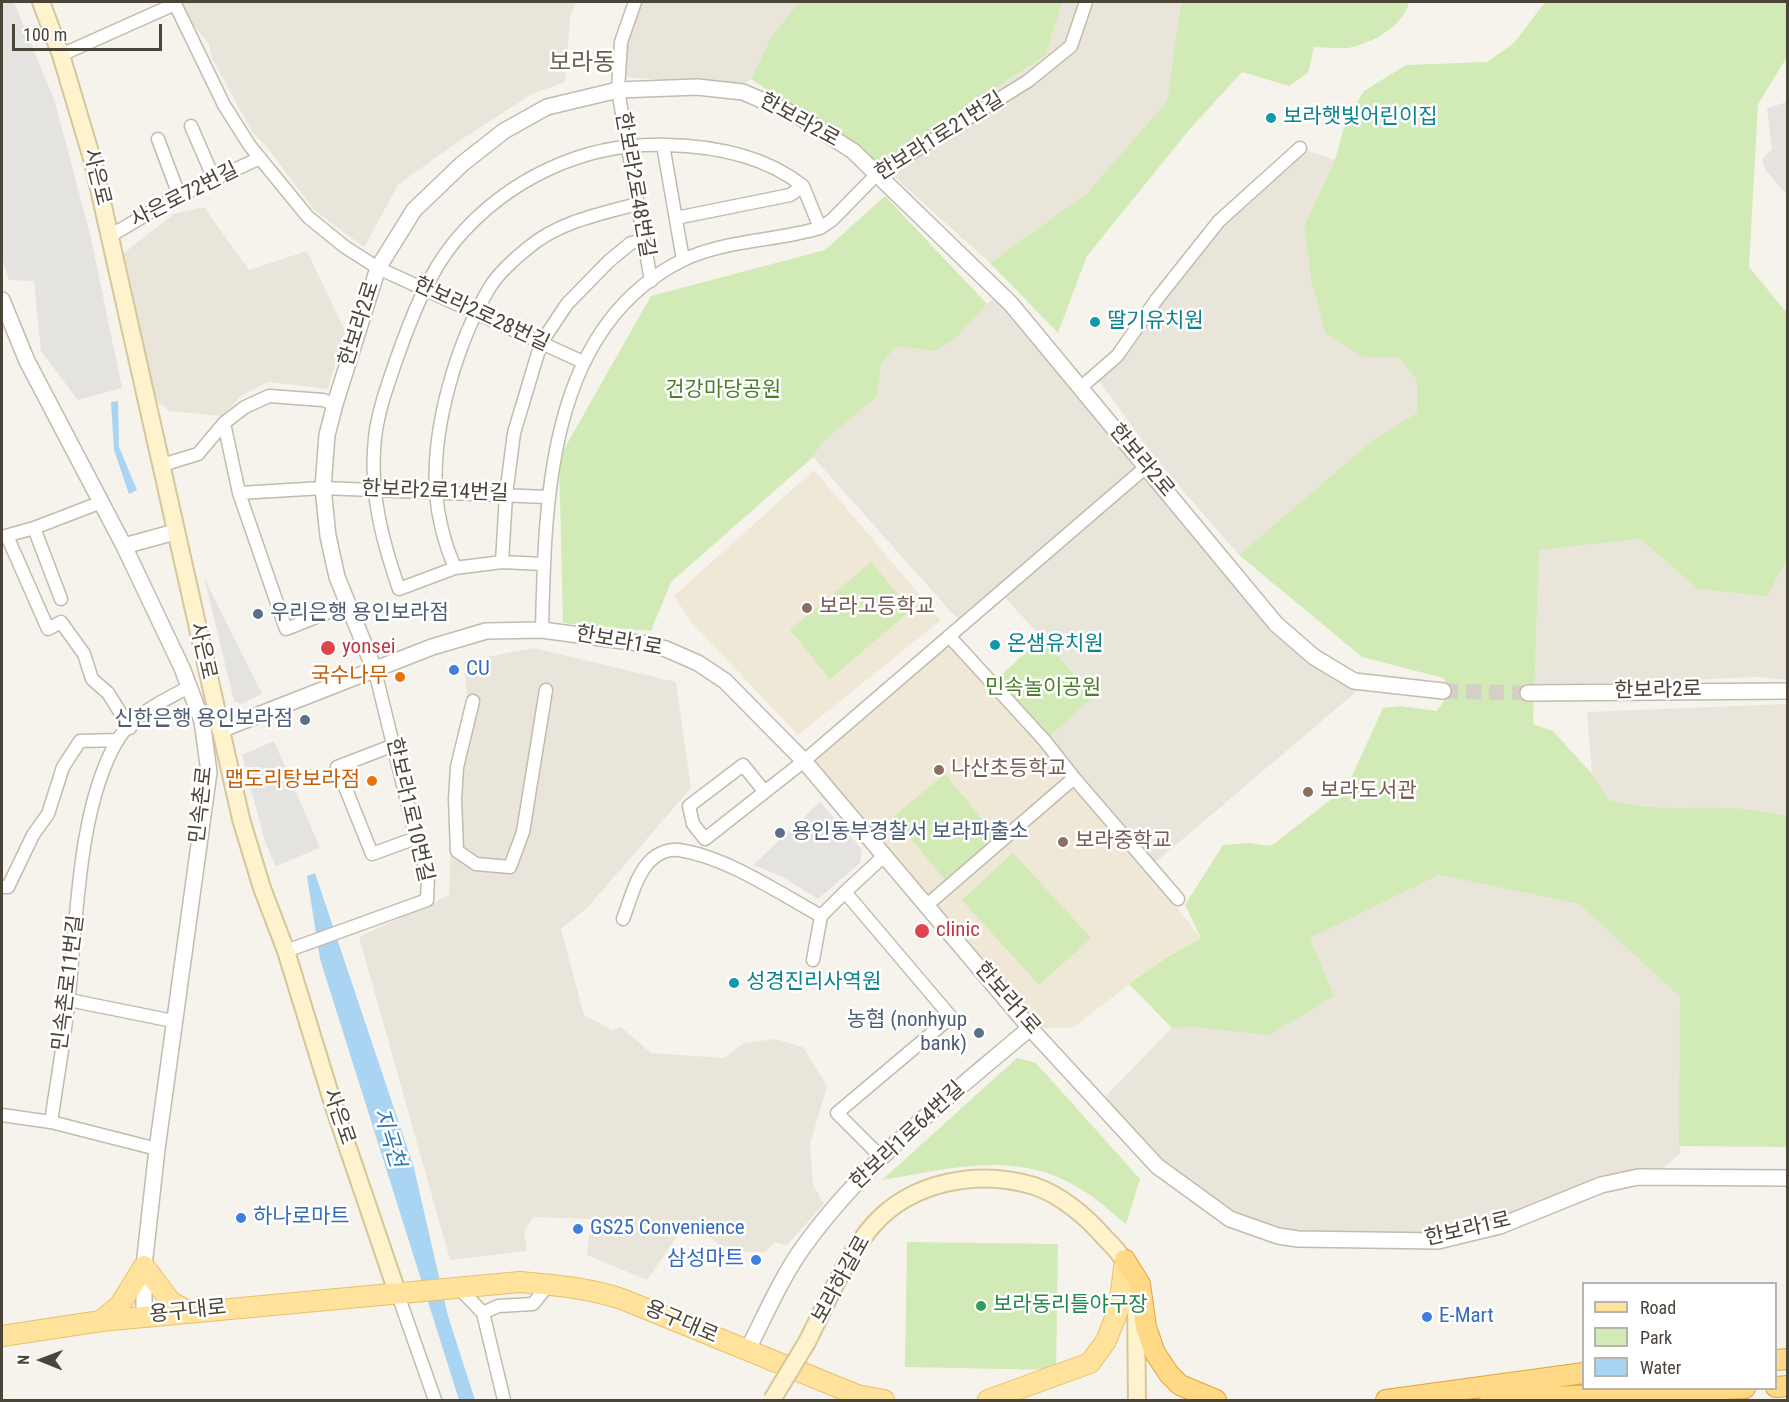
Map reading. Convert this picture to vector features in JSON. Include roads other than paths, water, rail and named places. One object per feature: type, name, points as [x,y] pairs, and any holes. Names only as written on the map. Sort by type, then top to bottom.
[{"type":"highway","points":[[1125,1260],[1140,1284],[1146,1327],[1155,1353],[1164,1367],[1180,1385],[1216,1401]]},
{"type":"highway","points":[[1386,1401],[1582,1373]]},
{"type":"highway","points":[[1490,1401],[1724,1390]]},
{"type":"main road","name":"사은로","points":[[41,2],[61,55],[93,162],[241,819],[262,888],[292,949],[334,1107],[404,1292]]},
{"type":"main road","name":"보라하갈로","points":[[772,1401],[807,1342],[860,1242],[874,1224],[911,1194],[932,1186],[984,1179],[1008,1180],[1036,1186],[1091,1222],[1125,1260],[1136,1284],[1137,1401]]},
{"type":"main road","points":[[988,1401],[1090,1363],[1106,1341],[1119,1308],[1125,1260]]},
{"type":"main road","points":[[101,1321],[120,1305],[144,1266],[171,1302],[190,1312]]},
{"type":"main road","name":"용구대로","points":[[2,1336],[101,1321],[190,1312],[520,1282],[549,1284],[599,1291],[622,1299],[856,1395],[884,1401]]},
{"type":"street","name":"한보라2로48번길","points":[[635,2],[621,42],[618,90],[651,281]]},
{"type":"street","name":"한보라1로21번길","points":[[542,630],[543,564],[548,497],[562,425],[583,362],[609,320],[651,281],[683,260],[710,250],[820,228],[832,220],[876,175],[1028,81],[1071,46],[1086,2]]},
{"type":"street","points":[[61,55],[175,3]]},
{"type":"street","name":"한보라2로28번길","points":[[175,3],[224,105],[260,158],[308,217],[345,247],[378,268],[583,362]]},
{"type":"street","name":"한보라2로","points":[[375,671],[337,577],[328,536],[322,488],[327,435],[334,404],[378,268],[414,210],[462,164],[504,131],[547,107],[618,90],[697,87],[743,92],[798,116],[853,151],[1011,304],[1276,624],[1314,657],[1354,681],[1443,690]]},
{"type":"street","points":[[191,126],[214,179]]},
{"type":"street","points":[[158,138],[179,195]]},
{"type":"street","points":[[663,145],[683,260]]},
{"type":"street","points":[[543,564],[502,562],[455,568],[399,589],[382,539],[374,490],[375,438],[388,383],[424,289],[454,242],[495,200],[545,169],[590,154],[663,145],[722,149],[786,172],[802,186],[820,228]]},
{"type":"street","points":[[1080,388],[1117,356],[1158,299],[1220,221],[1300,148]]},
{"type":"street","name":"사은로72번길","points":[[110,236],[179,195],[260,158]]},
{"type":"street","points":[[676,218],[790,195],[802,186]]},
{"type":"street","points":[[455,568],[448,552],[436,492],[436,449],[444,404],[477,313],[491,285],[528,247],[564,226],[638,204]]},
{"type":"street","points":[[502,562],[506,495],[514,433],[541,343],[567,304],[600,270],[631,243],[644,240]]},
{"type":"street","name":"민속촌로","points":[[2,300],[27,361],[99,503],[124,546],[189,687],[202,721],[209,772],[172,1021],[144,1266],[144,1317]]},
{"type":"street","points":[[162,465],[198,454],[224,423],[245,408],[269,396],[323,399],[334,404]]},
{"type":"street","points":[[224,423],[239,493],[286,629],[347,605]]},
{"type":"street","points":[[764,792],[743,765],[689,806],[693,824],[705,838],[804,761],[1146,467]]},
{"type":"street","name":"한보라2로14번길","points":[[239,493],[322,488],[548,497]]},
{"type":"street","points":[[99,503],[33,528],[4,536],[48,629],[61,622],[84,654],[92,680],[108,693],[130,728]]},
{"type":"street","points":[[33,528],[61,600]]},
{"type":"street","points":[[124,546],[175,531]]},
{"type":"street","name":"한보라1로","points":[[220,730],[432,647],[486,631],[542,630],[646,644],[666,649],[698,663],[725,681],[804,761],[1030,1028],[1157,1166],[1230,1219],[1278,1236],[1334,1241],[1438,1241],[1500,1226],[1601,1185],[1638,1177],[1788,1178]]},
{"type":"street","points":[[949,636],[1045,741],[1178,899]]},
{"type":"street","name":"한보라1로10번길","points":[[292,949],[427,900],[428,876],[416,838],[375,671]]},
{"type":"street","name":"민속촌로11번길","points":[[51,1122],[69,1000],[83,861],[99,784],[118,740],[148,708],[189,687]]},
{"type":"street","points":[[473,702],[457,767],[455,799],[457,851],[476,864],[510,867],[523,832],[546,690]]},
{"type":"street","name":"한보라2로","points":[[1528,693],[1788,691]]},
{"type":"street","points":[[2,887],[8,887],[15,876],[33,835],[48,814],[63,766],[80,741],[118,740]]},
{"type":"street","points":[[394,745],[337,767],[372,854],[416,838]]},
{"type":"street","points":[[927,905],[1074,778]]},
{"type":"street","points":[[623,919],[634,890],[650,861],[664,851],[678,850],[709,858],[748,876],[821,916]]},
{"type":"street","points":[[813,960],[821,916],[885,855]]},
{"type":"street","points":[[845,892],[951,1017],[837,1113],[880,1156]]},
{"type":"street","points":[[69,1000],[172,1021]]},
{"type":"street","name":"한보라1로64번길","points":[[747,1351],[803,1247],[836,1205],[880,1156],[1030,1028]]},
{"type":"street","points":[[2,1115],[51,1122],[157,1149]]},
{"type":"street","points":[[483,1313],[498,1306],[533,1304],[549,1284]]},
{"type":"street","points":[[465,1287],[483,1313],[504,1401]]},
{"type":"street","points":[[404,1292],[435,1401]]},
{"type":"water","points":[[118,401],[119,447],[137,490],[129,494],[114,450],[111,402]]},
{"type":"water","name":"지곡천","points":[[315,873],[414,1168],[448,1316],[475,1400],[459,1400],[320,959],[307,876]]},
{"type":"tunnel","points":[[1443,691],[1528,693]]},
{"type":"place","name":"보라햇빛어린이집","points":[[1271,118]]},
{"type":"place","name":"딸기유치원","points":[[1095,322]]},
{"type":"place","name":"보라고등학교","points":[[807,608]]},
{"type":"place","name":"우리은행 용인보라점","points":[[258,614]]},
{"type":"place","name":"온샘유치원","points":[[995,645]]},
{"type":"place","name":"yonsei","points":[[328,648]]},
{"type":"place","name":"CU","points":[[454,670]]},
{"type":"place","name":"국수나무","points":[[400,677]]},
{"type":"place","name":"신한은행 용인보라점","points":[[305,720]]},
{"type":"place","name":"나산초등학교","points":[[939,770]]},
{"type":"place","name":"맵도리탕보라점","points":[[372,781]]},
{"type":"place","name":"보라도서관","points":[[1308,792]]},
{"type":"place","name":"용인동부경찰서 보라파출소","points":[[780,833]]},
{"type":"place","name":"보라중학교","points":[[1063,842]]},
{"type":"place","name":"clinic","points":[[922,931]]},
{"type":"place","name":"성경진리사역원","points":[[734,983]]},
{"type":"place","name":"농협 (nonhyup bank)","points":[[979,1033]]},
{"type":"place","name":"하나로마트","points":[[241,1218]]},
{"type":"place","name":"GS25 Convenience","points":[[578,1229]]},
{"type":"place","name":"삼성마트","points":[[756,1260]]},
{"type":"place","name":"보라동리틀야구장","points":[[981,1306]]},
{"type":"place","name":"E-Mart","points":[[1427,1317]]},
{"type":"district","name":"보라동","points":[[582,64]]},
{"type":"park label","name":"건강마당공원","points":[[723,391]]},
{"type":"park label","name":"민속놀이공원","points":[[1043,689]]}]
